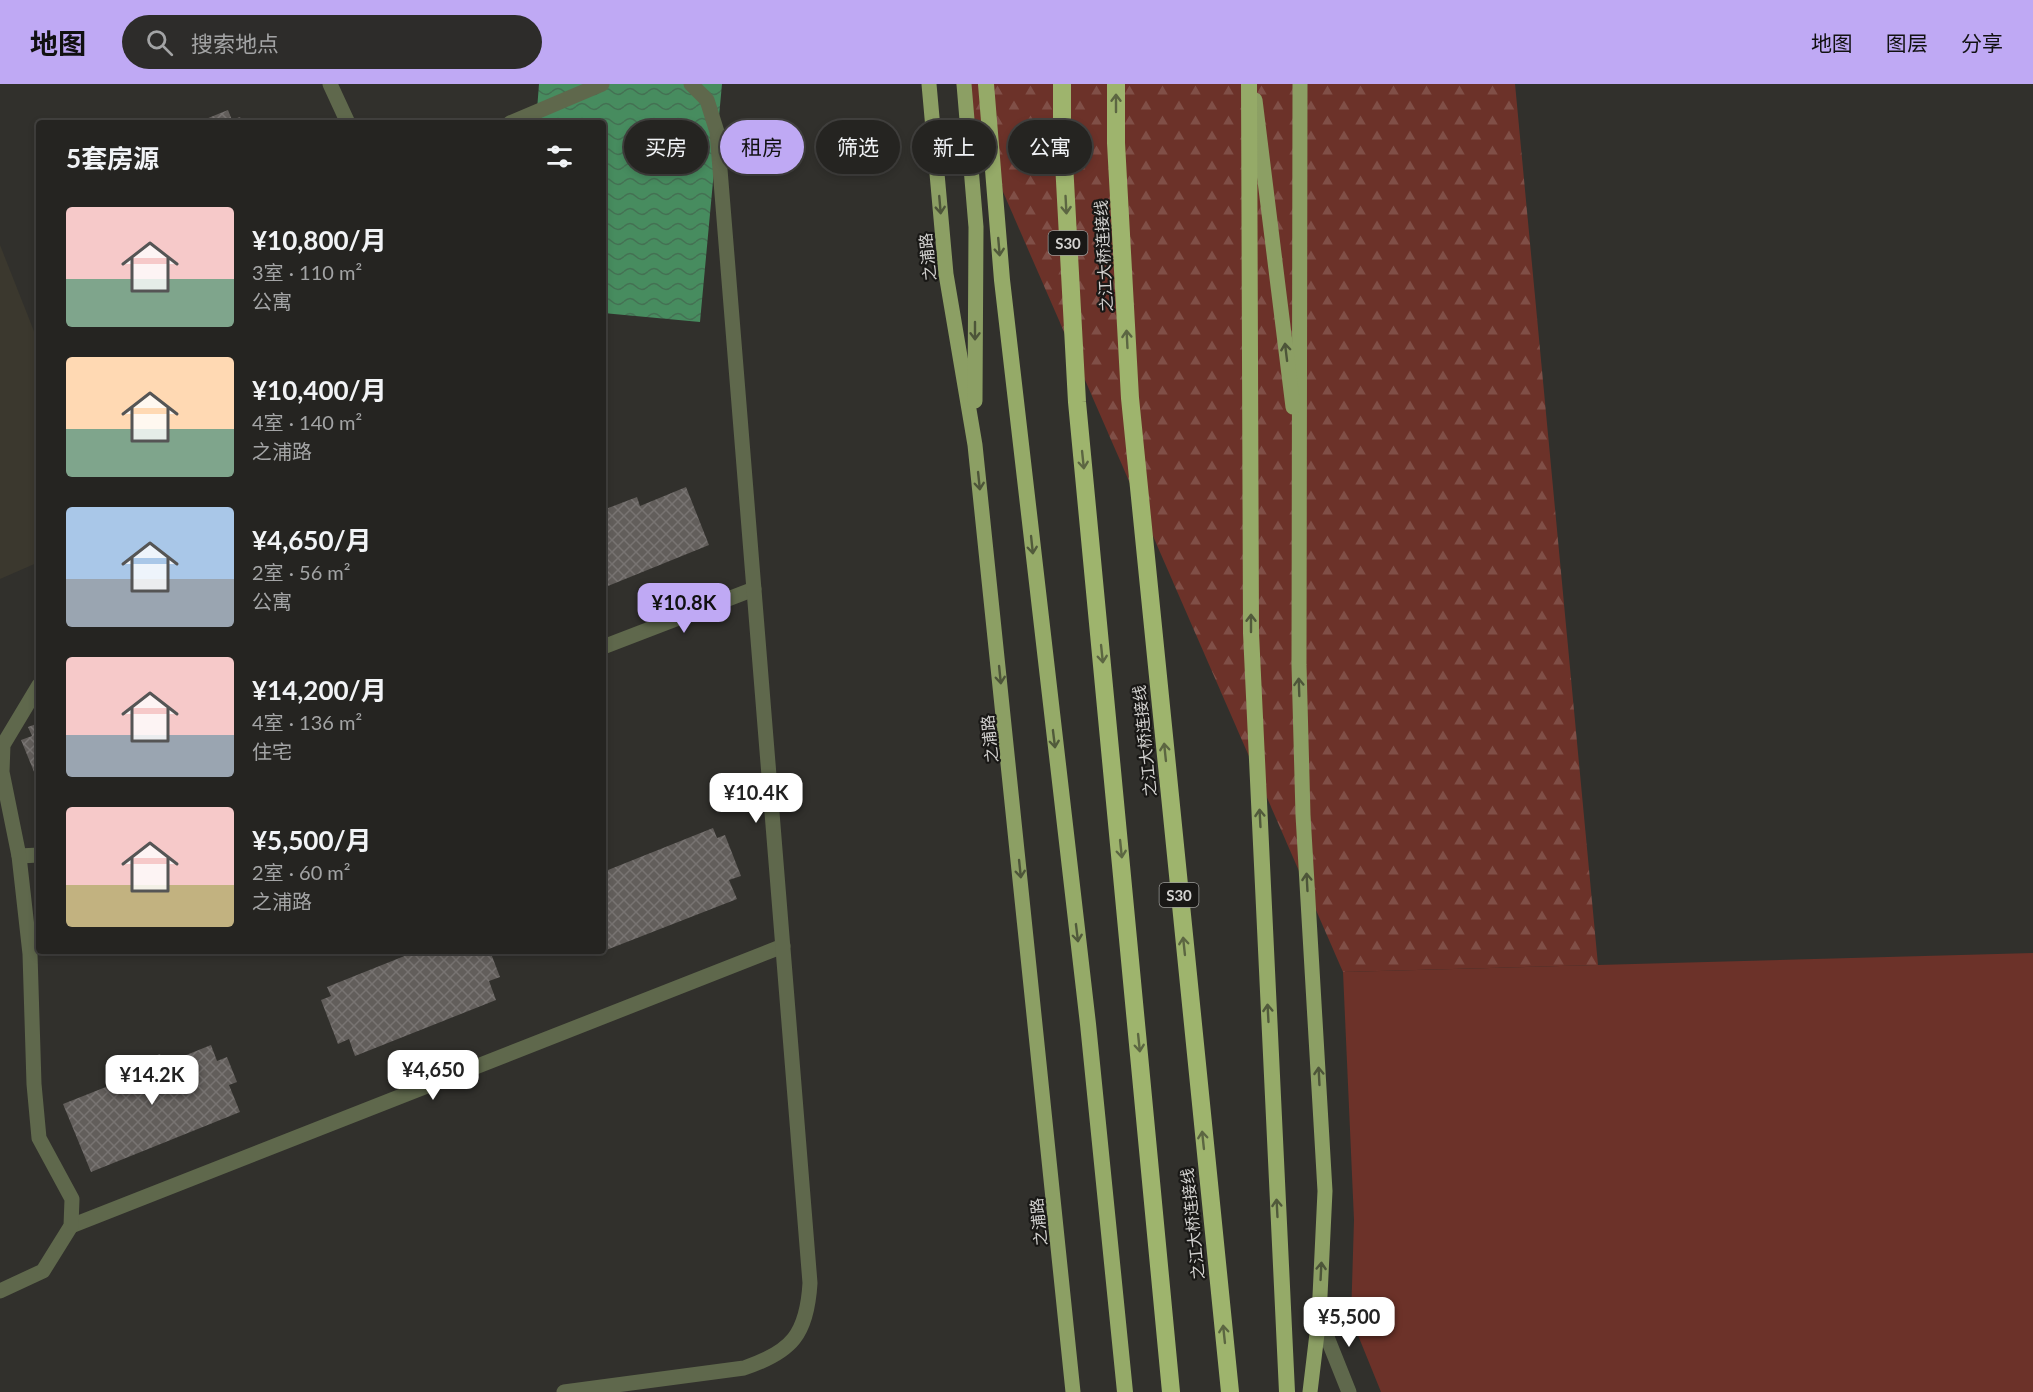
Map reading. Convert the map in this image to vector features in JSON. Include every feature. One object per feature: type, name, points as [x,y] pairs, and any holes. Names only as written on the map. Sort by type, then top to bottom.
[{"type":"highway","points":[[986,84],[1002,280],[1088,1024],[1125,1392]]},
{"type":"highway","name":"之江大桥连接线","points":[[1062,84],[1062,126],[1077,402],[1171,1392]]},
{"type":"highway","name":"之江大桥连接线","points":[[1116,84],[1116,143],[1131,398],[1230,1392]]},
{"type":"highway","points":[[1251,84],[1251,633],[1287,1392]]},
{"type":"main road","name":"之浦路","points":[[929,84],[946,274],[975,445],[1072,1392]]},
{"type":"main road","points":[[964,84],[976,227],[975,445]]},
{"type":"main road","points":[[1251,84],[1301,473]]},
{"type":"main road","points":[[1300,84],[1299,665],[1303,815],[1325,1191],[1319,1317],[1310,1392]]},
{"type":"street","points":[[330,84],[347,120]]},
{"type":"street","points":[[517,120],[602,84]]},
{"type":"street","points":[[564,1392],[744,1368],[765,1361],[797,1338],[809,1308],[810,1283],[717,132],[707,100],[691,84]]},
{"type":"street","points":[[606,646],[754,589]]},
{"type":"street","points":[[0,1291],[43,1271],[70,1226],[72,1199],[39,1138],[34,1084],[30,954],[19,856],[2,772],[3,745],[36,690]]},
{"type":"street","points":[[19,856],[36,855]]},
{"type":"street","points":[[70,1226],[783,946]]},
{"type":"street","points":[[1319,1317],[1349,1392]]},
{"type":"street","points":[[1064,1392],[1071,1367]]},
{"type":"shaded area","points":[[0,245],[36,336],[36,563],[0,579]]},
{"type":"green space","points":[[956,84],[1515,84],[1598,965],[1343,972],[995,174],[996,120],[972,120]]},
{"type":"green space","points":[[2033,953],[2033,1392],[1381,1392],[1351,1318],[1354,1220],[1343,972]]},
{"type":"water","points":[[539,84],[722,84],[700,322],[606,313],[606,120],[536,120]]},
{"type":"building","points":[[228,110],[232,120],[203,120]]},
{"type":"building","points":[[686,487],[709,545],[606,587],[606,509],[637,497],[640,506]]},
{"type":"building","points":[[36,724],[36,777],[21,740],[32,736],[28,727]]},
{"type":"building","points":[[713,828],[717,838],[725,835],[741,876],[729,880],[737,899],[606,950],[606,871]]},
{"type":"building","points":[[410,954],[491,954],[500,977],[489,981],[496,1000],[355,1056],[349,1039],[338,1044],[321,1000],[331,996],[327,987]]},
{"type":"building","points":[[211,1045],[217,1061],[227,1057],[237,1082],[229,1085],[240,1112],[91,1172],[63,1104],[116,1083],[112,1073],[160,1054],[164,1064]]}]
